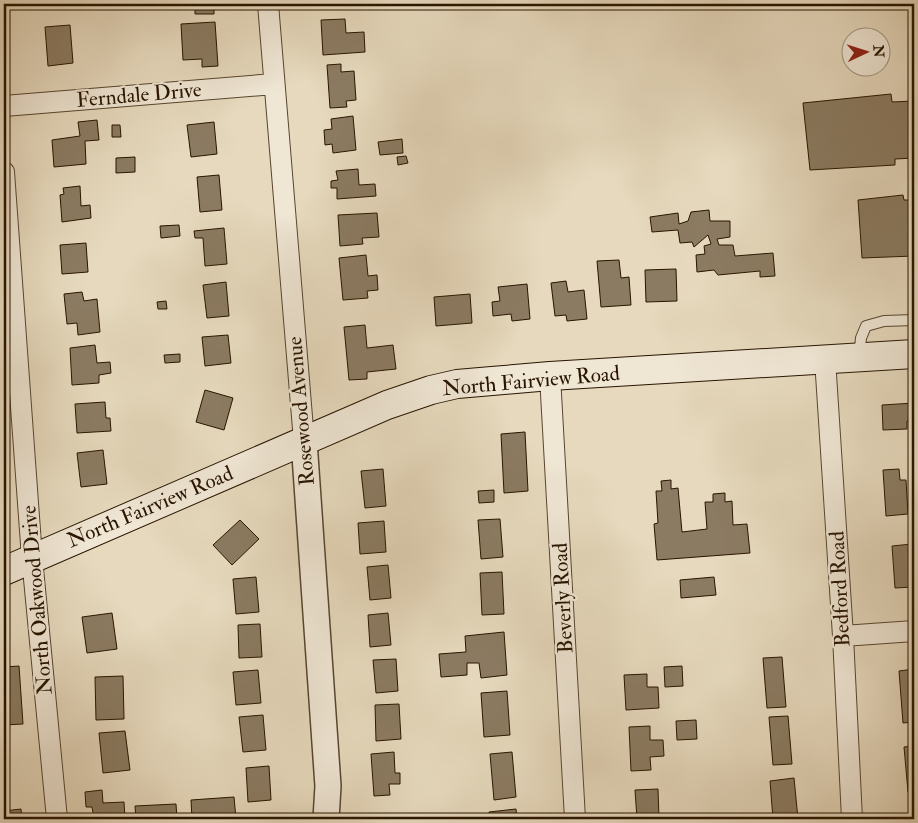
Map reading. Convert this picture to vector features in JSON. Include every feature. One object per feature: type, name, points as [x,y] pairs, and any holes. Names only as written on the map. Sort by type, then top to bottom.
[{"type":"main road","name":"North Fairview Road","points":[[4,571],[304,440],[387,405],[431,390],[458,384],[550,376],[914,354]]},
{"type":"street","name":"Rosewood Avenue","points":[[268,4],[304,440],[328,786],[326,819]]},
{"type":"street","name":"Ferndale Drive","points":[[4,106],[274,84]]},
{"type":"street","name":"North Oakwood Drive","points":[[4,172],[32,558],[57,819]]},
{"type":"street","name":"Bedford Road","points":[[825,360],[843,636],[852,819]]},
{"type":"street","name":"Beverly Road","points":[[550,376],[575,819]]},
{"type":"street","points":[[843,636],[914,632]]},
{"type":"lane","points":[[859,358],[860,338],[866,326],[884,321],[914,320]]},
{"type":"building","points":[[195,6],[214,6],[214,14],[195,14]]},
{"type":"building","points":[[345,19],[346,33],[364,32],[365,52],[323,55],[321,20]]},
{"type":"building","points":[[215,22],[218,66],[202,67],[202,59],[183,60],[181,24]]},
{"type":"building","points":[[70,25],[73,63],[48,66],[45,27]]},
{"type":"building","points":[[341,64],[341,72],[354,71],[356,100],[346,101],[347,107],[330,108],[327,65]]},
{"type":"building","points":[[891,94],[892,102],[914,101],[914,158],[895,159],[895,165],[810,170],[803,103]]},
{"type":"building","points":[[353,116],[356,150],[333,153],[332,144],[325,145],[324,130],[332,129],[331,119]]},
{"type":"building","points":[[97,120],[99,140],[85,141],[86,164],[54,167],[52,140],[80,136],[78,122]]},
{"type":"building","points":[[214,122],[217,154],[191,157],[187,125]]},
{"type":"building","points":[[112,125],[120,125],[121,137],[112,137]]},
{"type":"building","points":[[402,139],[403,153],[380,155],[378,142]]},
{"type":"building","points":[[406,156],[408,163],[398,165],[397,157]]},
{"type":"building","points":[[135,157],[135,172],[116,173],[116,158]]},
{"type":"building","points":[[358,169],[359,185],[375,184],[376,196],[337,199],[337,188],[331,188],[331,181],[338,180],[336,171]]},
{"type":"building","points":[[219,175],[222,210],[200,212],[197,177]]},
{"type":"building","points":[[80,186],[81,206],[90,205],[91,218],[62,222],[60,195],[64,194],[63,188]]},
{"type":"building","points":[[903,195],[904,200],[914,200],[914,256],[862,258],[858,200]]},
{"type":"building","points":[[709,210],[710,221],[730,221],[730,237],[717,239],[719,245],[733,245],[735,256],[773,253],[775,276],[760,277],[760,271],[718,275],[714,270],[697,272],[696,255],[705,254],[704,246],[711,244],[708,235],[694,247],[692,242],[680,243],[678,230],[652,232],[650,217],[678,213],[679,224],[688,221],[691,212]]},
{"type":"building","points":[[377,213],[379,237],[362,238],[363,244],[340,246],[338,215]]},
{"type":"building","points":[[179,225],[180,236],[161,238],[160,226]]},
{"type":"building","points":[[224,228],[227,264],[205,266],[203,238],[195,238],[194,231]]},
{"type":"building","points":[[86,243],[88,272],[62,274],[60,245]]},
{"type":"building","points":[[366,255],[368,276],[377,275],[378,290],[367,291],[368,298],[343,300],[339,258]]},
{"type":"building","points":[[619,260],[621,278],[629,277],[631,305],[601,307],[597,261]]},
{"type":"building","points":[[676,269],[677,301],[646,302],[645,270]]},
{"type":"building","points":[[566,281],[568,292],[584,290],[587,319],[567,321],[566,315],[555,316],[551,283]]},
{"type":"building","points":[[226,282],[229,316],[207,318],[203,285]]},
{"type":"building","points":[[527,284],[530,319],[512,321],[511,314],[493,316],[492,302],[500,301],[498,287]]},
{"type":"building","points":[[82,292],[84,301],[97,299],[100,332],[78,335],[77,323],[67,324],[64,294]]},
{"type":"building","points":[[470,294],[472,323],[436,326],[434,297]]},
{"type":"building","points":[[166,301],[167,309],[158,309],[157,302]]},
{"type":"building","points":[[365,325],[367,348],[393,345],[396,369],[367,372],[367,379],[349,380],[344,327]]},
{"type":"building","points":[[228,335],[231,363],[205,366],[202,337]]},
{"type":"building","points":[[95,345],[97,363],[110,362],[111,373],[99,375],[99,383],[72,385],[70,348]]},
{"type":"building","points":[[180,354],[180,362],[165,363],[164,355]]},
{"type":"building","points":[[205,390],[233,398],[224,430],[196,422]]},
{"type":"building","points":[[105,402],[106,418],[110,418],[111,431],[77,433],[75,404]]},
{"type":"building","points":[[914,403],[914,420],[907,421],[907,429],[883,430],[882,405]]},
{"type":"building","points":[[525,432],[528,491],[504,493],[501,434]]},
{"type":"building","points":[[103,450],[107,484],[81,487],[77,453]]},
{"type":"building","points":[[383,469],[386,506],[365,508],[361,471]]},
{"type":"building","points":[[899,469],[900,480],[906,480],[908,514],[886,516],[883,470]]},
{"type":"building","points":[[671,480],[671,489],[678,488],[682,532],[707,529],[705,502],[713,502],[713,494],[725,493],[725,502],[732,501],[733,525],[747,524],[750,553],[657,560],[654,524],[658,523],[656,491],[662,491],[661,481]]},
{"type":"building","points":[[494,490],[494,502],[479,503],[478,491]]},
{"type":"building","points":[[500,519],[503,557],[481,559],[478,520]]},
{"type":"building","points":[[240,520],[259,539],[232,565],[213,545]]},
{"type":"building","points":[[384,521],[386,552],[360,554],[358,523]]},
{"type":"building","points":[[912,544],[914,587],[895,588],[892,546]]},
{"type":"building","points":[[388,565],[391,598],[370,600],[367,567]]},
{"type":"building","points":[[502,572],[504,614],[482,615],[480,573]]},
{"type":"building","points":[[256,577],[259,612],[236,614],[233,579]]},
{"type":"building","points":[[714,577],[716,595],[681,598],[680,580]]},
{"type":"building","points":[[112,613],[117,649],[87,653],[82,617]]},
{"type":"building","points":[[388,613],[391,645],[370,647],[368,615]]},
{"type":"building","points":[[260,624],[262,657],[239,658],[238,625]]},
{"type":"building","points":[[504,632],[507,675],[481,678],[479,663],[467,663],[467,675],[441,677],[439,654],[466,652],[465,636]]},
{"type":"building","points":[[782,657],[786,707],[767,708],[763,658]]},
{"type":"building","points":[[396,659],[398,691],[376,693],[373,660]]},
{"type":"building","points":[[19,666],[23,724],[4,725],[4,667]]},
{"type":"building","points":[[682,666],[683,686],[665,687],[664,667]]},
{"type":"building","points":[[914,669],[914,722],[903,723],[899,671]]},
{"type":"building","points":[[258,670],[261,703],[236,705],[233,672]]},
{"type":"building","points":[[647,674],[647,687],[658,687],[659,708],[626,710],[624,675]]},
{"type":"building","points":[[123,676],[124,719],[96,720],[95,677]]},
{"type":"building","points":[[507,691],[510,735],[484,737],[481,693]]},
{"type":"building","points":[[399,704],[401,739],[376,741],[375,705]]},
{"type":"building","points":[[263,715],[266,750],[243,752],[239,717]]},
{"type":"building","points":[[788,716],[792,764],[773,765],[769,717]]},
{"type":"building","points":[[696,720],[697,739],[677,740],[676,721]]},
{"type":"building","points":[[650,726],[650,740],[663,740],[664,756],[650,757],[651,770],[631,771],[629,727]]},
{"type":"building","points":[[125,731],[130,770],[103,773],[99,733]]},
{"type":"building","points":[[914,746],[914,791],[908,792],[904,747]]},
{"type":"building","points":[[394,752],[395,773],[400,773],[400,784],[389,784],[390,795],[374,796],[371,754]]},
{"type":"building","points":[[512,752],[516,797],[494,800],[490,754]]},
{"type":"building","points":[[269,766],[271,800],[248,802],[246,768]]},
{"type":"building","points":[[794,778],[798,819],[773,819],[770,781]]},
{"type":"building","points":[[658,789],[659,819],[637,819],[635,790]]},
{"type":"building","points":[[102,790],[103,803],[124,802],[125,819],[94,819],[92,807],[86,807],[85,792]]},
{"type":"building","points":[[234,797],[236,819],[192,819],[191,800]]},
{"type":"building","points":[[176,804],[177,819],[136,819],[135,806]]},
{"type":"building","points":[[21,809],[22,819],[4,819],[4,811]]},
{"type":"building","points":[[516,809],[517,819],[490,819],[489,812]]},
{"type":"building","points":[[901,814],[914,814],[914,819],[902,819]]}]
